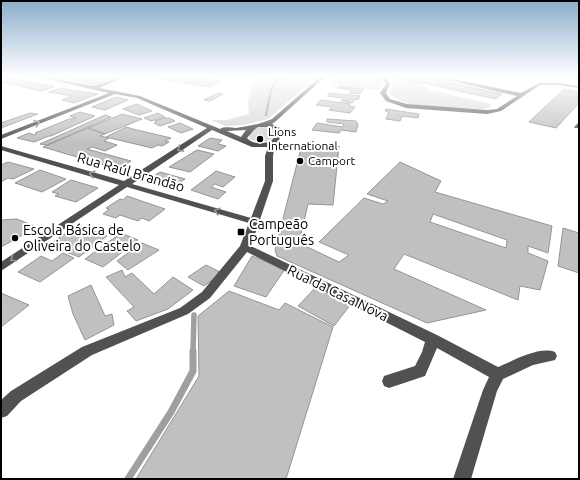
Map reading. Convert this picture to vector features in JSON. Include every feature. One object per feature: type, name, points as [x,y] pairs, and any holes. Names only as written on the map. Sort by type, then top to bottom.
[{"type":"street","points":[[1,137],[96,99]]},
{"type":"street","points":[[144,99],[245,141],[269,156]]},
{"type":"street","points":[[1,267],[126,184],[215,128],[234,130],[264,125],[277,118],[298,99]]},
{"type":"street","points":[[388,99],[406,106],[419,108],[487,112],[499,110],[515,99]]},
{"type":"street","points":[[253,145],[272,143],[276,141],[280,131],[278,129],[283,122]]},
{"type":"street","points":[[264,125],[278,129]]},
{"type":"street","points":[[245,141],[244,138],[246,134],[253,127]]},
{"type":"street","points":[[1,410],[16,396],[87,351],[184,311],[206,295],[245,248],[269,181],[269,156],[272,143]]},
{"type":"street","name":"Rua Raúl Brandão","points":[[1,148],[254,222]]},
{"type":"street","name":"Rua da Casa Nova","points":[[245,248],[432,339],[498,374]]},
{"type":"street","points":[[389,381],[420,371],[429,352],[432,339]]},
{"type":"street","points":[[462,479],[490,390],[498,374],[532,359],[550,356]]},
{"type":"shaded area","points":[[249,99],[291,99],[268,119],[243,125],[225,126],[211,120],[227,120],[249,114]]},
{"type":"shaded area","points":[[399,99],[471,99],[491,104],[489,108],[482,109],[434,108],[408,103]]},
{"type":"shaded area","points":[[261,127],[267,127],[274,130],[273,138],[262,142],[250,139],[249,135],[255,130]]},
{"type":"building","points":[[63,99],[84,99],[74,103],[62,100]]},
{"type":"building","points":[[110,99],[128,100],[105,110],[92,107]]},
{"type":"building","points":[[342,99],[355,99],[352,103],[341,101]]},
{"type":"building","points":[[553,99],[579,99],[579,103],[556,128],[529,122]]},
{"type":"building","points":[[321,100],[350,104],[349,106],[355,107],[350,113],[329,110],[332,107],[316,105]]},
{"type":"building","points":[[137,104],[152,111],[139,115],[123,109]]},
{"type":"building","points":[[386,109],[419,114],[418,118],[402,116],[400,121],[386,119],[389,112],[385,111]]},
{"type":"building","points":[[80,112],[95,116],[34,142],[17,138],[29,133],[35,135],[37,133],[35,133],[69,119],[76,118],[70,116]]},
{"type":"building","points":[[30,113],[38,114],[1,128],[1,123]]},
{"type":"building","points":[[158,113],[165,117],[151,121],[144,118]]},
{"type":"building","points":[[122,114],[142,119],[105,134],[88,128]]},
{"type":"building","points":[[105,115],[111,117],[47,145],[40,144]]},
{"type":"building","points":[[170,118],[175,121],[160,126],[154,123],[156,122],[155,121]]},
{"type":"building","points":[[327,119],[356,121],[358,124],[356,132],[341,130],[339,133],[312,130],[317,123],[343,127],[344,124],[327,122]]},
{"type":"building","points":[[180,123],[193,129],[181,133],[168,127]]},
{"type":"building","points":[[126,127],[171,138],[165,141],[169,142],[162,146],[158,145],[152,148],[106,137]]},
{"type":"building","points":[[88,128],[105,134],[100,136],[109,138],[104,141],[117,145],[105,151],[92,147],[87,149],[131,161],[118,169],[43,147]]},
{"type":"building","points":[[210,138],[222,140],[218,144],[226,146],[218,151],[198,146]]},
{"type":"building","points":[[302,144],[339,146],[333,205],[308,204],[299,243],[339,262],[349,255],[319,242],[364,198],[383,204],[388,201],[367,194],[400,162],[441,181],[435,192],[552,226],[548,253],[528,246],[528,253],[548,261],[540,290],[520,286],[518,300],[404,254],[394,269],[486,310],[427,323],[277,256],[275,250]],"holes":[[[433,214],[507,240],[506,248],[430,222]]]},
{"type":"building","points":[[197,150],[214,154],[190,172],[169,167]]},
{"type":"building","points":[[8,162],[34,169],[13,179],[8,178],[1,182],[1,165]]},
{"type":"building","points":[[40,170],[66,179],[42,192],[15,183]]},
{"type":"building","points":[[216,171],[235,177],[223,187],[215,184],[211,187],[226,192],[218,199],[191,190]]},
{"type":"building","points":[[160,172],[185,179],[172,188],[146,181]]},
{"type":"building","points":[[71,180],[98,188],[76,202],[55,196],[59,194],[52,192]]},
{"type":"building","points":[[127,196],[165,209],[149,221],[142,218],[138,221],[120,215],[116,218],[103,214],[109,209],[106,208],[120,199],[123,200]]},
{"type":"building","points":[[17,219],[37,227],[1,247],[1,220]]},
{"type":"building","points":[[78,225],[107,236],[79,257],[66,252],[71,248],[54,241]]},
{"type":"building","points":[[563,228],[579,233],[579,273],[558,266]]},
{"type":"building","points":[[121,233],[138,240],[103,267],[85,259]]},
{"type":"building","points":[[142,243],[159,250],[128,270],[117,261]]},
{"type":"building","points":[[63,253],[74,258],[40,282],[18,272],[41,256],[52,261]]},
{"type":"building","points":[[252,256],[285,269],[266,297],[234,286]]},
{"type":"building","points":[[206,265],[222,273],[204,286],[188,277]]},
{"type":"building","points":[[122,270],[125,277],[132,273],[154,294],[173,277],[193,290],[168,309],[136,321],[127,311],[134,307],[106,277]]},
{"type":"building","points":[[91,285],[105,316],[112,314],[114,325],[85,340],[73,314],[68,296]]},
{"type":"building","points":[[317,286],[351,304],[334,326],[298,306]]},
{"type":"building","points":[[229,291],[279,310],[285,303],[333,327],[286,479],[136,479],[199,376],[198,316]]},
{"type":"building","points":[[1,293],[29,305],[1,327]]},
{"type":"waterway","points":[[266,115],[269,99]]},
{"type":"waterway","points":[[193,352],[194,315]]},
{"type":"waterway","points":[[128,479],[171,412],[193,371],[193,352]]},
{"type":"place","name":"Lions International","points":[[260,139]]},
{"type":"place","name":"Camport","points":[[300,161]]},
{"type":"place","name":"Campeão Português","points":[[241,232]]},
{"type":"place","name":"Escola Básica de Oliveira do Castelo","points":[[15,238]]}]
